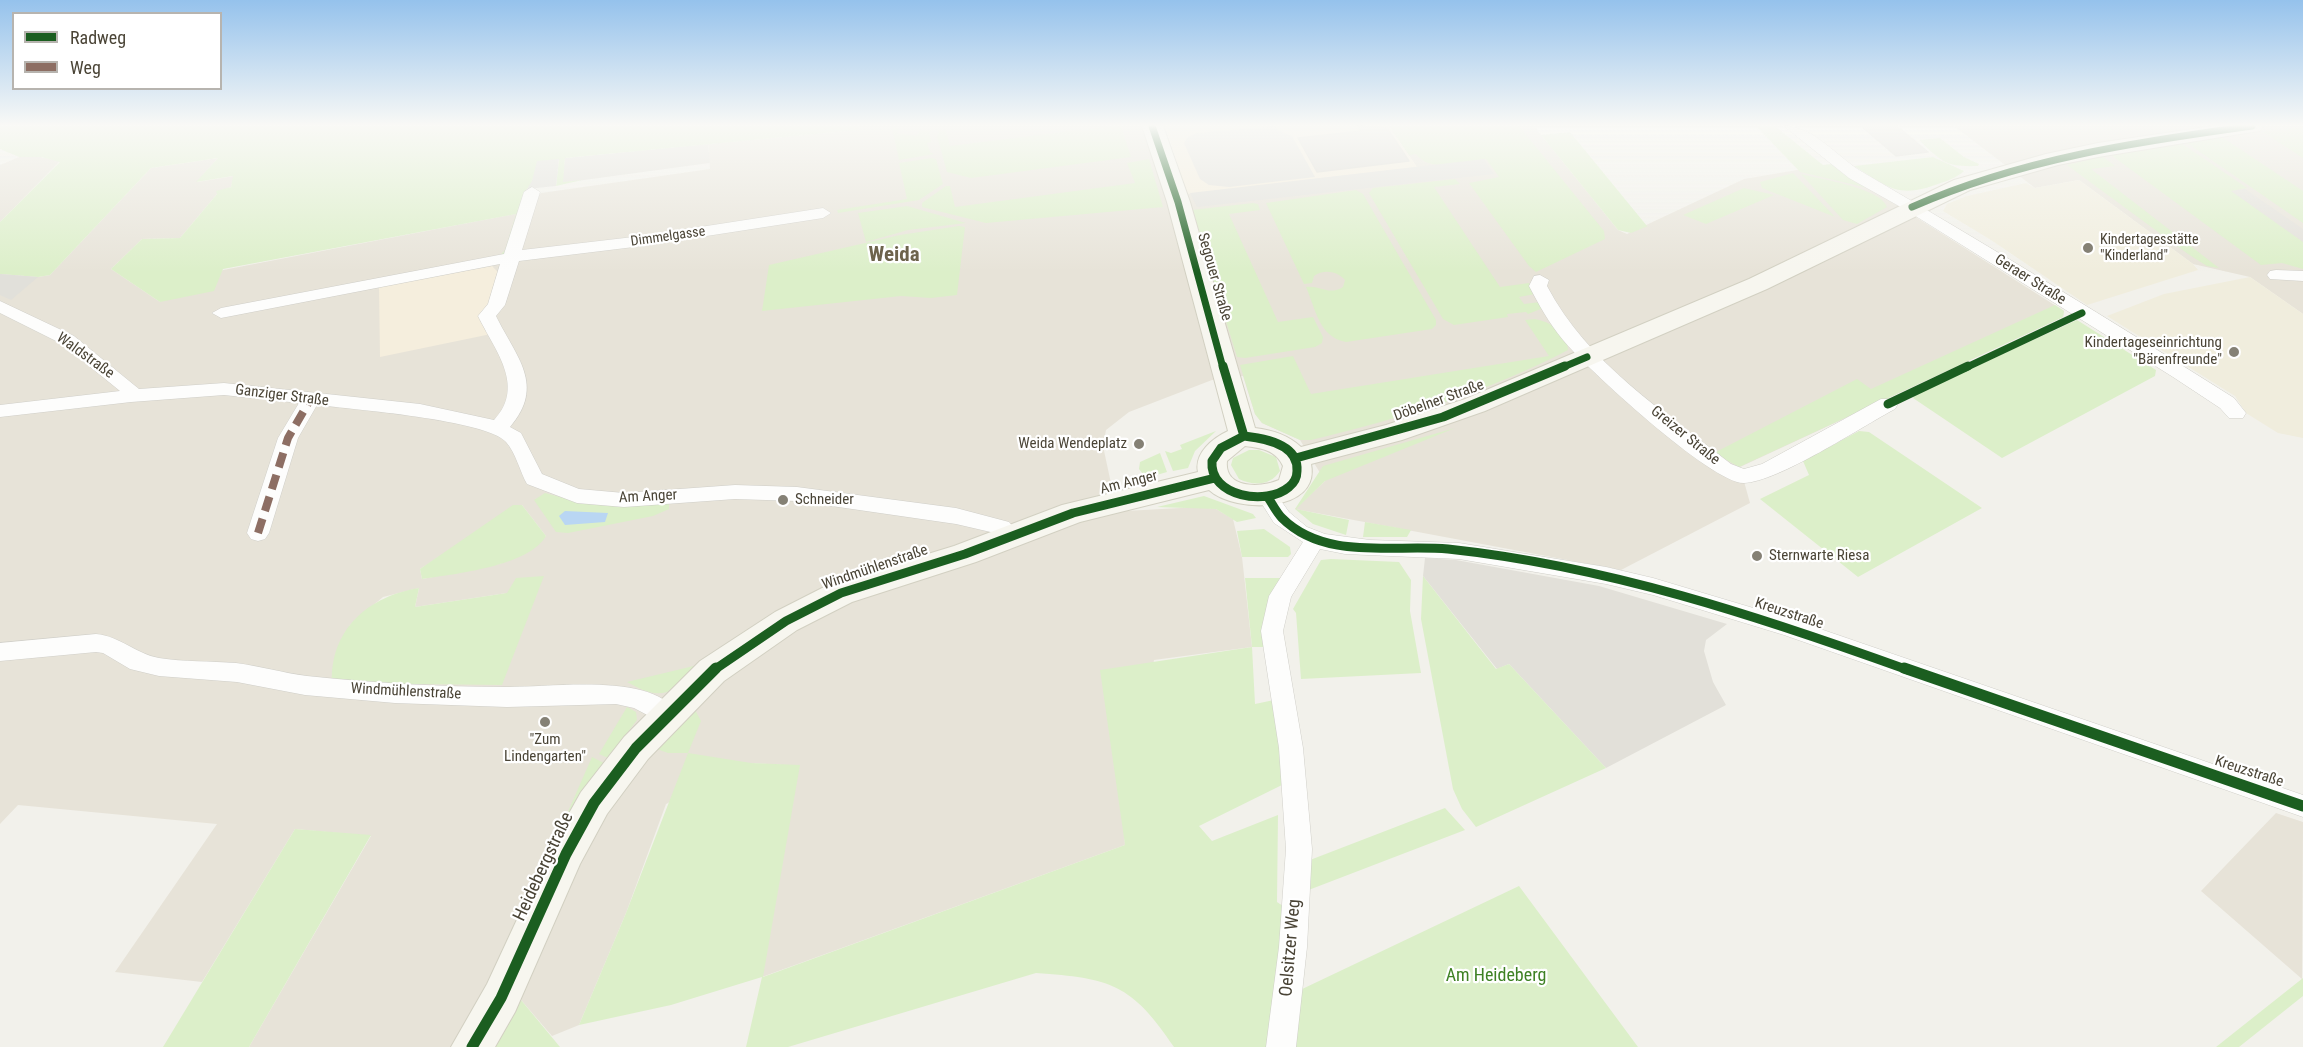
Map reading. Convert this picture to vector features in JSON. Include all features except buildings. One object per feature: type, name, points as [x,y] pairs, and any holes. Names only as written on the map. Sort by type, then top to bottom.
[{"type":"street","name":"Segouer Straße","points":[[1168,175],[1229,392],[1245,436]]},
{"type":"street","name":"Geraer Straße","points":[[1855,175],[1912,207],[2189,379],[2227,403],[2236,413]]},
{"type":"street","name":"Döbelner Straße","points":[[1296,458],[1443,417],[1758,284],[1912,207],[1962,185],[1998,175]]},
{"type":"street","points":[[498,428],[510,417],[520,392],[519,381],[487,316],[496,305],[531,192]]},
{"type":"street","name":"Dimmelgasse","points":[[220,313],[512,256],[642,241],[823,213]]},
{"type":"street","points":[[2276,275],[2303,276]]},
{"type":"street","name":"Greizer Straße","points":[[1540,280],[1538,286],[1547,306],[1587,357],[1724,469],[1743,476],[1768,470],[1888,404]]},
{"type":"street","name":"Waldstraße","points":[[0,306],[68,340],[130,389],[131,396]]},
{"type":"street","name":"Ganziger Straße","points":[[0,411],[131,396],[224,389],[420,410],[498,428]]},
{"type":"street","points":[[258,533],[288,438],[310,400]]},
{"type":"street","name":"Am Anger","points":[[498,428],[514,438],[534,479],[577,496],[624,500],[744,492],[797,494],[956,516],[1002,527],[1010,536]]},
{"type":"street","points":[[1245,436],[1274,440],[1286,447],[1296,458],[1297,477],[1291,485],[1267,496],[1245,496],[1230,490],[1215,478],[1211,466],[1214,454],[1222,445],[1245,436]]},
{"type":"street","name":"Am Anger","points":[[1051,520],[1147,493],[1215,478]]},
{"type":"street","name":"Kreuzstraße","points":[[1267,496],[1273,508],[1293,530],[1315,540],[1355,548],[1441,549],[1477,553],[1566,568],[1651,588],[1834,644],[2140,753],[2303,806]]},
{"type":"street","name":"Windmühlenstraße","points":[[0,652],[96,643],[107,644],[126,657],[159,667],[237,673],[305,686],[395,693],[507,697],[616,694],[640,699],[666,715],[712,671],[757,639],[814,606],[841,593],[965,554],[1051,520]]},
{"type":"street","name":"Oelsitzer Weg","points":[[1281,1047],[1293,947],[1299,849],[1291,748],[1272,631],[1280,596],[1315,540]]},
{"type":"street","name":"Heidebergstraße","points":[[472,1047],[501,998],[579,827],[623,763],[666,715]]},
{"type":"shaded area","points":[[0,175],[46,175],[0,222]]},
{"type":"shaded area","points":[[145,175],[203,175],[197,182],[234,176],[231,187],[217,194],[180,238],[142,239],[111,269],[160,302],[223,270],[520,213],[541,193],[669,175],[1180,175],[1186,193],[1341,175],[1573,175],[1618,230],[1627,234],[1744,179],[1768,175],[1849,175],[2064,311],[2063,317],[1740,467],[1750,503],[1621,570],[1295,509],[1325,481],[1300,440],[1262,423],[1255,414],[1243,376],[1212,380],[1129,412],[1106,430],[1103,446],[1112,488],[1125,511],[1199,507],[1216,509],[1233,519],[1242,557],[1252,647],[1154,660],[1124,833],[1125,845],[762,977],[799,766],[751,763],[666,804],[626,913],[579,1025],[552,1036],[521,1000],[493,1047],[249,1047],[371,836],[295,829],[202,982],[115,972],[217,824],[18,805],[0,824],[0,274],[38,277],[50,275]],"holes":[[[522,505],[546,536],[527,552],[499,564],[422,579],[420,569]],[[419,588],[415,607],[507,593],[349,626],[383,597]]]},
{"type":"shaded area","points":[[534,175],[557,175],[556,186],[527,189]]},
{"type":"shaded area","points":[[563,175],[622,175],[562,183]]},
{"type":"shaded area","points":[[1181,175],[1350,175],[1187,194]]},
{"type":"shaded area","points":[[1198,175],[1314,175],[1315,177],[1229,187],[1209,185]]},
{"type":"shaded area","points":[[1347,175],[1486,175],[1197,207],[1190,193]]},
{"type":"shaded area","points":[[2018,175],[2303,175],[2303,314],[2250,277],[2193,264],[2079,180],[2035,188]]},
{"type":"shaded area","name":"Kindertagesstätte \"Kinderland\"","points":[[2079,180],[2198,270],[2087,305],[1991,240],[1943,211],[1947,204],[1967,196],[2026,183],[2035,188]]},
{"type":"shaded area","points":[[2245,189],[2303,229],[2303,242],[2230,191]]},
{"type":"shaded area","points":[[492,266],[498,272],[490,305],[479,315],[491,334],[380,357],[379,287]]},
{"type":"shaded area","points":[[0,274],[38,277],[11,300],[0,295]]},
{"type":"shaded area","name":"Kindertageseinrichtung \"Bärenfreunde\"","points":[[2250,277],[2303,314],[2303,438],[2278,433],[2246,413],[2235,396],[2107,316],[2164,294]]},
{"type":"shaded area","points":[[1425,558],[1456,560],[1599,586],[1727,624],[1706,640],[1704,651],[1713,682],[1726,705],[1606,768],[1509,664],[1497,669],[1423,576]]},
{"type":"shaded area","points":[[2276,813],[2303,822],[2302,979],[2201,891]]},
{"type":"green space","points":[[47,175],[145,175],[50,275],[38,277],[0,274],[0,222]]},
{"type":"green space","points":[[203,175],[542,175],[527,189],[510,247],[505,255],[499,256],[505,250],[516,214],[223,269],[214,291],[160,302],[111,269],[142,239],[180,238],[217,194],[216,191],[231,187],[233,176],[196,182]]},
{"type":"green space","points":[[557,175],[564,175],[563,182],[582,180],[556,186]]},
{"type":"green space","points":[[902,175],[940,175],[943,184],[919,200],[838,213],[837,210],[907,199]]},
{"type":"green space","points":[[958,175],[995,175],[971,178]]},
{"type":"green space","points":[[1132,175],[1154,175],[1163,207],[986,223],[922,207],[922,203],[946,186],[950,186],[955,207],[1135,183]]},
{"type":"green space","points":[[1497,175],[1559,175],[1604,231],[1605,239],[1536,272],[1529,266],[1469,183],[1499,177]]},
{"type":"green space","points":[[1573,175],[1605,175],[1648,226],[1631,233],[1618,230]]},
{"type":"green space","points":[[1795,175],[1835,217],[1762,188],[1760,182]]},
{"type":"green space","points":[[1802,175],[1862,190],[1882,200],[1887,207],[1857,224],[1843,220]]},
{"type":"green space","points":[[1812,175],[1848,175],[1868,188]]},
{"type":"green space","points":[[1868,175],[1959,175],[1913,190],[1885,185]]},
{"type":"green space","points":[[2080,175],[2099,175],[2219,268],[2207,266]]},
{"type":"green space","points":[[2138,175],[2228,175],[2247,188],[2231,191],[2303,242],[2303,269],[2282,263],[2261,265]]},
{"type":"green space","points":[[2233,175],[2279,175],[2303,191],[2303,223]]},
{"type":"green space","points":[[1455,179],[1460,184],[1434,187],[1500,287],[1529,283],[1535,294],[1519,297],[1524,304],[1540,302],[1543,308],[1528,314],[1526,312],[1507,314],[1508,317],[1454,325],[1443,319],[1369,193],[1373,188]]},
{"type":"green space","points":[[1744,188],[1774,195],[1706,224],[1683,215]]},
{"type":"green space","points":[[1356,190],[1363,194],[1436,320],[1436,325],[1432,329],[1346,342],[1330,335],[1320,321],[1306,287],[1333,291],[1343,287],[1345,280],[1338,275],[1326,272],[1314,276],[1312,283],[1304,284],[1266,203]]},
{"type":"green space","points":[[1258,204],[1260,210],[1229,214],[1278,322],[1313,317],[1323,337],[1322,343],[1315,347],[1245,358],[1237,357],[1192,210]]},
{"type":"green space","points":[[907,206],[966,223],[908,230],[866,242],[858,213]]},
{"type":"green space","points":[[965,227],[957,295],[931,298],[901,296],[762,311],[769,265],[900,235]]},
{"type":"green space","points":[[2055,305],[2064,311],[2063,317],[1739,467],[1714,453],[1857,379],[1871,389]]},
{"type":"green space","points":[[1535,319],[1557,329],[1565,338],[1568,350],[1506,379],[1442,403],[1311,440],[1300,440],[1262,423],[1255,414],[1240,365],[1293,356],[1311,394],[1549,356],[1525,320]]},
{"type":"green space","points":[[2077,320],[2156,370],[2155,376],[2002,458],[1913,398],[1915,394]]},
{"type":"green space","points":[[1455,428],[1325,481],[1296,509],[1349,520],[1346,535],[1313,524],[1295,509],[1323,466]]},
{"type":"green space","points":[[1216,431],[1195,451],[1188,468],[1173,471],[1165,451],[1171,453],[1182,449],[1180,445]]},
{"type":"green space","points":[[1859,431],[1869,432],[1982,508],[1858,577],[1760,499],[1809,475],[1803,461]]},
{"type":"green space","points":[[1249,450],[1259,450],[1276,457],[1280,471],[1276,476],[1267,482],[1256,484],[1239,479],[1231,465],[1233,458]]},
{"type":"green space","points":[[1160,453],[1167,472],[1146,478],[1139,469],[1140,462]]},
{"type":"green space","points":[[545,493],[575,501],[669,504],[669,509],[653,516],[568,533],[556,532],[534,500]]},
{"type":"green space","points":[[1204,496],[1253,514],[1256,518],[1237,522],[1216,509],[1157,507]]},
{"type":"green space","points":[[513,505],[522,505],[546,536],[537,546],[524,555],[490,567],[422,579],[420,569]]},
{"type":"green space","points":[[1365,522],[1411,530],[1407,537],[1363,537]]},
{"type":"green space","points":[[1264,529],[1290,547],[1291,554],[1288,557],[1242,557],[1237,531]]},
{"type":"green space","points":[[1321,560],[1399,562],[1411,580],[1410,611],[1421,673],[1301,679],[1296,613],[1293,609]]},
{"type":"green space","points":[[544,576],[502,685],[332,683],[333,664],[345,631],[369,607],[384,599],[419,588],[415,607],[507,593],[516,578]]},
{"type":"green space","points":[[1423,576],[1496,669],[1509,664],[1606,768],[1476,827],[1462,809],[1453,789],[1421,619]]},
{"type":"green space","points":[[1245,578],[1281,578],[1267,611],[1266,647],[1252,647]]},
{"type":"green space","points":[[1252,647],[1255,704],[1274,700],[1284,784],[1199,826],[1212,841],[1278,815],[1277,902],[1286,908],[1272,1047],[1174,1047],[1145,1010],[1117,988],[1083,978],[1036,973],[788,1047],[746,1047],[762,977],[671,1005],[579,1025],[626,913],[688,753],[751,763],[800,765],[763,977],[1125,845],[1100,670]]},
{"type":"green space","points":[[702,664],[667,692],[651,692],[627,682]]},
{"type":"green space","points":[[693,706],[701,721],[688,753],[668,753],[654,748]]},
{"type":"green space","points":[[627,707],[636,712],[637,720],[608,758],[599,754]]},
{"type":"green space","points":[[592,757],[604,763],[573,811],[566,816]]},
{"type":"green space","points":[[1445,808],[1465,830],[1306,891],[1310,860]]},
{"type":"green space","points":[[295,829],[371,835],[249,1047],[163,1047]]},
{"type":"green space","name":"Am Heideberg","points":[[1519,886],[1638,1047],[1291,1047],[1298,991]]},
{"type":"green space","points":[[2303,978],[2303,996],[2239,1047],[2216,1047]]},
{"type":"green space","points":[[521,1000],[560,1047],[493,1047]]},
{"type":"water","points":[[565,511],[608,513],[605,522],[565,525],[559,516]]},
{"type":"marked path","points":[[258,533],[288,438],[310,400]]},
{"type":"cycle path","points":[[1169,175],[1244,436]]},
{"type":"cycle path","points":[[1912,207],[1994,175]]},
{"type":"cycle path","points":[[1888,404],[2082,313]]},
{"type":"cycle path","points":[[1296,458],[1443,417],[1587,357]]},
{"type":"cycle path","points":[[1244,436],[1266,439],[1282,446],[1293,455],[1298,466],[1297,477],[1289,487],[1276,494],[1251,496],[1233,492],[1221,484],[1214,476],[1212,461],[1221,448],[1244,436]]},
{"type":"cycle path","points":[[472,1047],[501,998],[566,854],[594,803],[636,748],[712,671],[786,621],[841,593],[965,554],[1073,513],[1215,478]]},
{"type":"cycle path","points":[[1267,496],[1282,518],[1300,533],[1321,542],[1370,548],[1445,549],[1502,557],[1606,576],[1699,599],[1746,613],[2303,806]]},
{"type":"place","name":"Kindertagesstätte \"Kinderland\"","points":[[2088,248]]},
{"type":"place","name":"Kindertageseinrichtung \"Bärenfreunde\"","points":[[2234,352]]},
{"type":"place","name":"Weida Wendeplatz","points":[[1139,444]]},
{"type":"place","name":"Schneider","points":[[783,500]]},
{"type":"place","name":"Sternwarte Riesa","points":[[1757,556]]},
{"type":"place","name":"\"Zum Lindengarten\"","points":[[545,722]]},
{"type":"district","name":"Weida","points":[[894,256]]}]
